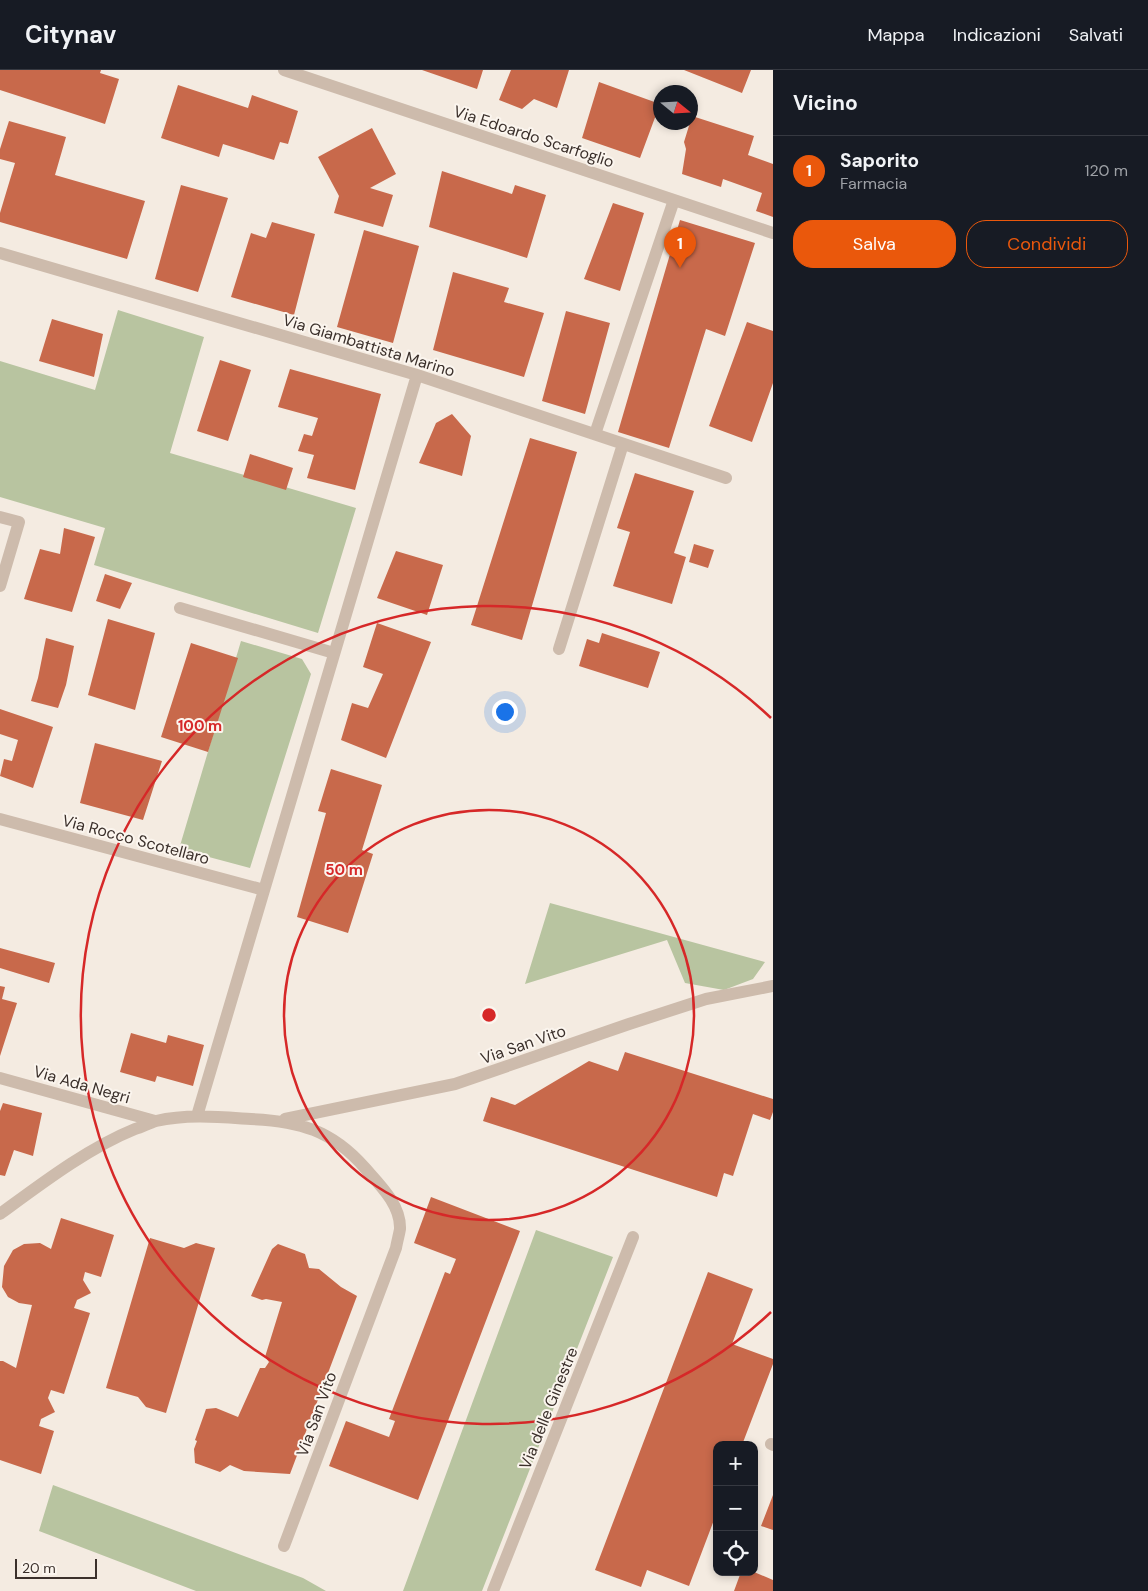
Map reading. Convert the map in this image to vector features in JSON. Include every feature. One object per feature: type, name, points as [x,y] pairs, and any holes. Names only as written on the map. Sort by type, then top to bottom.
[{"type":"street","name":"Via Edoardo Scarfoglio","points":[[284,70],[773,233]]},
{"type":"street","points":[[595,434],[674,200]]},
{"type":"street","name":"Via Giambattista Marino","points":[[0,253],[417,375],[726,478]]},
{"type":"street","points":[[197,1116],[417,375]]},
{"type":"street","points":[[559,649],[623,444]]},
{"type":"street","points":[[0,516],[19,522],[0,586]]},
{"type":"street","points":[[180,608],[334,653]]},
{"type":"street","name":"Via Rocco Scotellaro","points":[[0,819],[264,890]]},
{"type":"street","name":"Via San Vito","points":[[280,1120],[455,1084],[706,999],[773,986]]},
{"type":"street","name":"Via Ada Negri","points":[[0,1078],[155,1121]]},
{"type":"street","name":"Via San Vito","points":[[0,1214],[84,1156],[120,1135],[155,1121],[197,1116],[280,1120],[309,1127],[334,1139],[359,1160],[386,1191],[396,1210],[400,1228],[396,1248],[284,1546]]},
{"type":"street","name":"Via delle Ginestre","points":[[492,1591],[633,1237]]},
{"type":"green space","points":[[118,310],[204,337],[170,453],[356,508],[318,633],[94,565],[105,528],[0,497],[0,361],[95,390]]},
{"type":"green space","points":[[241,641],[302,659],[311,674],[250,868],[179,849]]},
{"type":"green space","points":[[550,903],[765,962],[753,979],[724,990],[685,983],[667,940],[525,984]]},
{"type":"green space","points":[[536,1230],[613,1257],[482,1591],[403,1591]]},
{"type":"green space","points":[[53,1485],[303,1578],[326,1591],[196,1591],[39,1531]]},
{"type":"building","points":[[0,70],[101,70],[100,73],[119,79],[105,124],[0,90]]},
{"type":"building","points":[[422,70],[483,70],[477,89]]},
{"type":"building","points":[[511,70],[569,70],[557,108],[534,99],[522,109],[499,100]]},
{"type":"building","points":[[684,70],[751,70],[742,93]]},
{"type":"building","points":[[599,82],[653,101],[653,123],[640,158],[582,138]]},
{"type":"building","points":[[178,85],[248,108],[252,95],[298,111],[288,144],[280,142],[274,160],[223,144],[219,157],[161,138]]},
{"type":"building","points":[[698,118],[754,136],[748,155],[773,164],[773,217],[756,211],[762,193],[723,179],[721,187],[682,174],[686,149],[684,142],[688,130],[698,130]]},
{"type":"building","points":[[9,121],[66,137],[55,175],[145,201],[127,259],[0,222],[0,213],[15,163],[0,159],[0,149]]},
{"type":"building","points":[[372,128],[396,174],[370,188],[393,195],[383,227],[334,213],[339,196],[318,157]]},
{"type":"building","points":[[442,171],[512,194],[515,185],[546,195],[527,258],[429,227]]},
{"type":"building","points":[[181,185],[228,198],[198,292],[155,279]]},
{"type":"building","points":[[613,203],[644,213],[620,291],[584,279]]},
{"type":"building","points":[[680,220],[755,243],[725,336],[706,329],[669,448],[618,432]]},
{"type":"building","points":[[272,222],[315,234],[294,315],[231,297],[251,233],[266,238]]},
{"type":"building","points":[[364,230],[419,246],[393,343],[337,327]]},
{"type":"building","points":[[453,272],[509,288],[504,302],[544,313],[524,377],[433,350]]},
{"type":"building","points":[[566,311],[610,323],[585,414],[542,401]]},
{"type":"building","points":[[52,319],[103,334],[94,377],[39,361]]},
{"type":"building","points":[[747,322],[773,331],[773,383],[752,442],[709,426]]},
{"type":"building","points":[[220,360],[251,370],[228,441],[197,431]]},
{"type":"building","points":[[290,369],[381,394],[355,490],[307,478],[314,455],[298,451],[304,434],[312,436],[318,418],[278,407]]},
{"type":"building","points":[[452,414],[471,436],[462,476],[419,463],[436,423]]},
{"type":"building","points":[[530,438],[577,452],[522,640],[471,625]]},
{"type":"building","points":[[250,454],[293,468],[286,490],[243,477]]},
{"type":"building","points":[[635,473],[694,491],[674,553],[686,557],[672,604],[613,586],[630,532],[617,528]]},
{"type":"building","points":[[64,528],[95,537],[72,612],[24,599],[40,549],[60,554]]},
{"type":"building","points":[[694,544],[714,550],[708,568],[689,562]]},
{"type":"building","points":[[396,551],[443,565],[427,615],[377,598]]},
{"type":"building","points":[[105,574],[132,583],[120,609],[96,601]]},
{"type":"building","points":[[108,619],[155,633],[135,710],[88,695]]},
{"type":"building","points":[[377,623],[431,642],[386,758],[341,740],[352,703],[368,708],[383,674],[363,667]]},
{"type":"building","points":[[602,633],[660,652],[648,688],[579,666],[587,639],[599,643]]},
{"type":"building","points":[[46,638],[74,646],[66,685],[58,708],[31,701]]},
{"type":"building","points":[[191,643],[238,658],[208,752],[161,737]]},
{"type":"building","points":[[0,709],[53,727],[33,788],[0,776],[4,759],[12,761],[18,740],[0,734]]},
{"type":"building","points":[[95,743],[162,761],[143,820],[80,803]]},
{"type":"building","points":[[331,769],[382,785],[362,850],[373,854],[348,933],[297,917],[326,813],[318,811]]},
{"type":"building","points":[[0,948],[55,963],[49,983],[0,968]]},
{"type":"building","points":[[0,986],[5,987],[2,999],[17,1003],[0,1056]]},
{"type":"building","points":[[131,1033],[166,1043],[168,1035],[204,1045],[193,1086],[157,1076],[155,1082],[120,1072]]},
{"type":"building","points":[[625,1052],[773,1099],[773,1112],[770,1120],[753,1114],[733,1176],[724,1173],[717,1197],[483,1121],[491,1097],[515,1105],[589,1061],[618,1071]]},
{"type":"building","points":[[3,1103],[42,1113],[33,1156],[14,1150],[5,1176],[0,1175],[0,1111]]},
{"type":"building","points":[[431,1197],[520,1231],[418,1500],[329,1466],[346,1421],[389,1437],[395,1421],[389,1419],[445,1272],[450,1274],[456,1259],[414,1243]]},
{"type":"building","points":[[61,1218],[114,1235],[101,1277],[85,1272],[83,1280],[91,1293],[77,1300],[74,1308],[90,1313],[64,1394],[51,1390],[48,1398],[55,1412],[41,1419],[39,1426],[54,1431],[41,1474],[0,1460],[0,1361],[16,1368],[32,1305],[19,1303],[8,1297],[2,1287],[4,1266],[13,1250],[24,1244],[40,1243],[51,1249]]},
{"type":"building","points":[[150,1238],[184,1248],[196,1243],[215,1248],[166,1413],[146,1407],[138,1397],[106,1388]]},
{"type":"building","points":[[278,1244],[305,1254],[309,1268],[319,1269],[341,1287],[357,1296],[290,1474],[244,1471],[230,1465],[220,1472],[195,1463],[194,1449],[197,1441],[195,1440],[206,1409],[216,1408],[238,1417],[260,1368],[265,1368],[269,1362],[265,1357],[282,1302],[262,1300],[251,1296],[272,1249]]},
{"type":"building","points":[[708,1272],[753,1289],[732,1344],[773,1359],[773,1364],[744,1441],[713,1441],[713,1523],[689,1586],[647,1570],[641,1587],[595,1570]]},
{"type":"building","points":[[773,1495],[773,1530],[761,1526]]},
{"type":"building","points":[[758,1574],[773,1580],[773,1591],[734,1591],[740,1576],[758,1576]]},
{"type":"place","name":"Saporito","points":[[680,268]]}]
